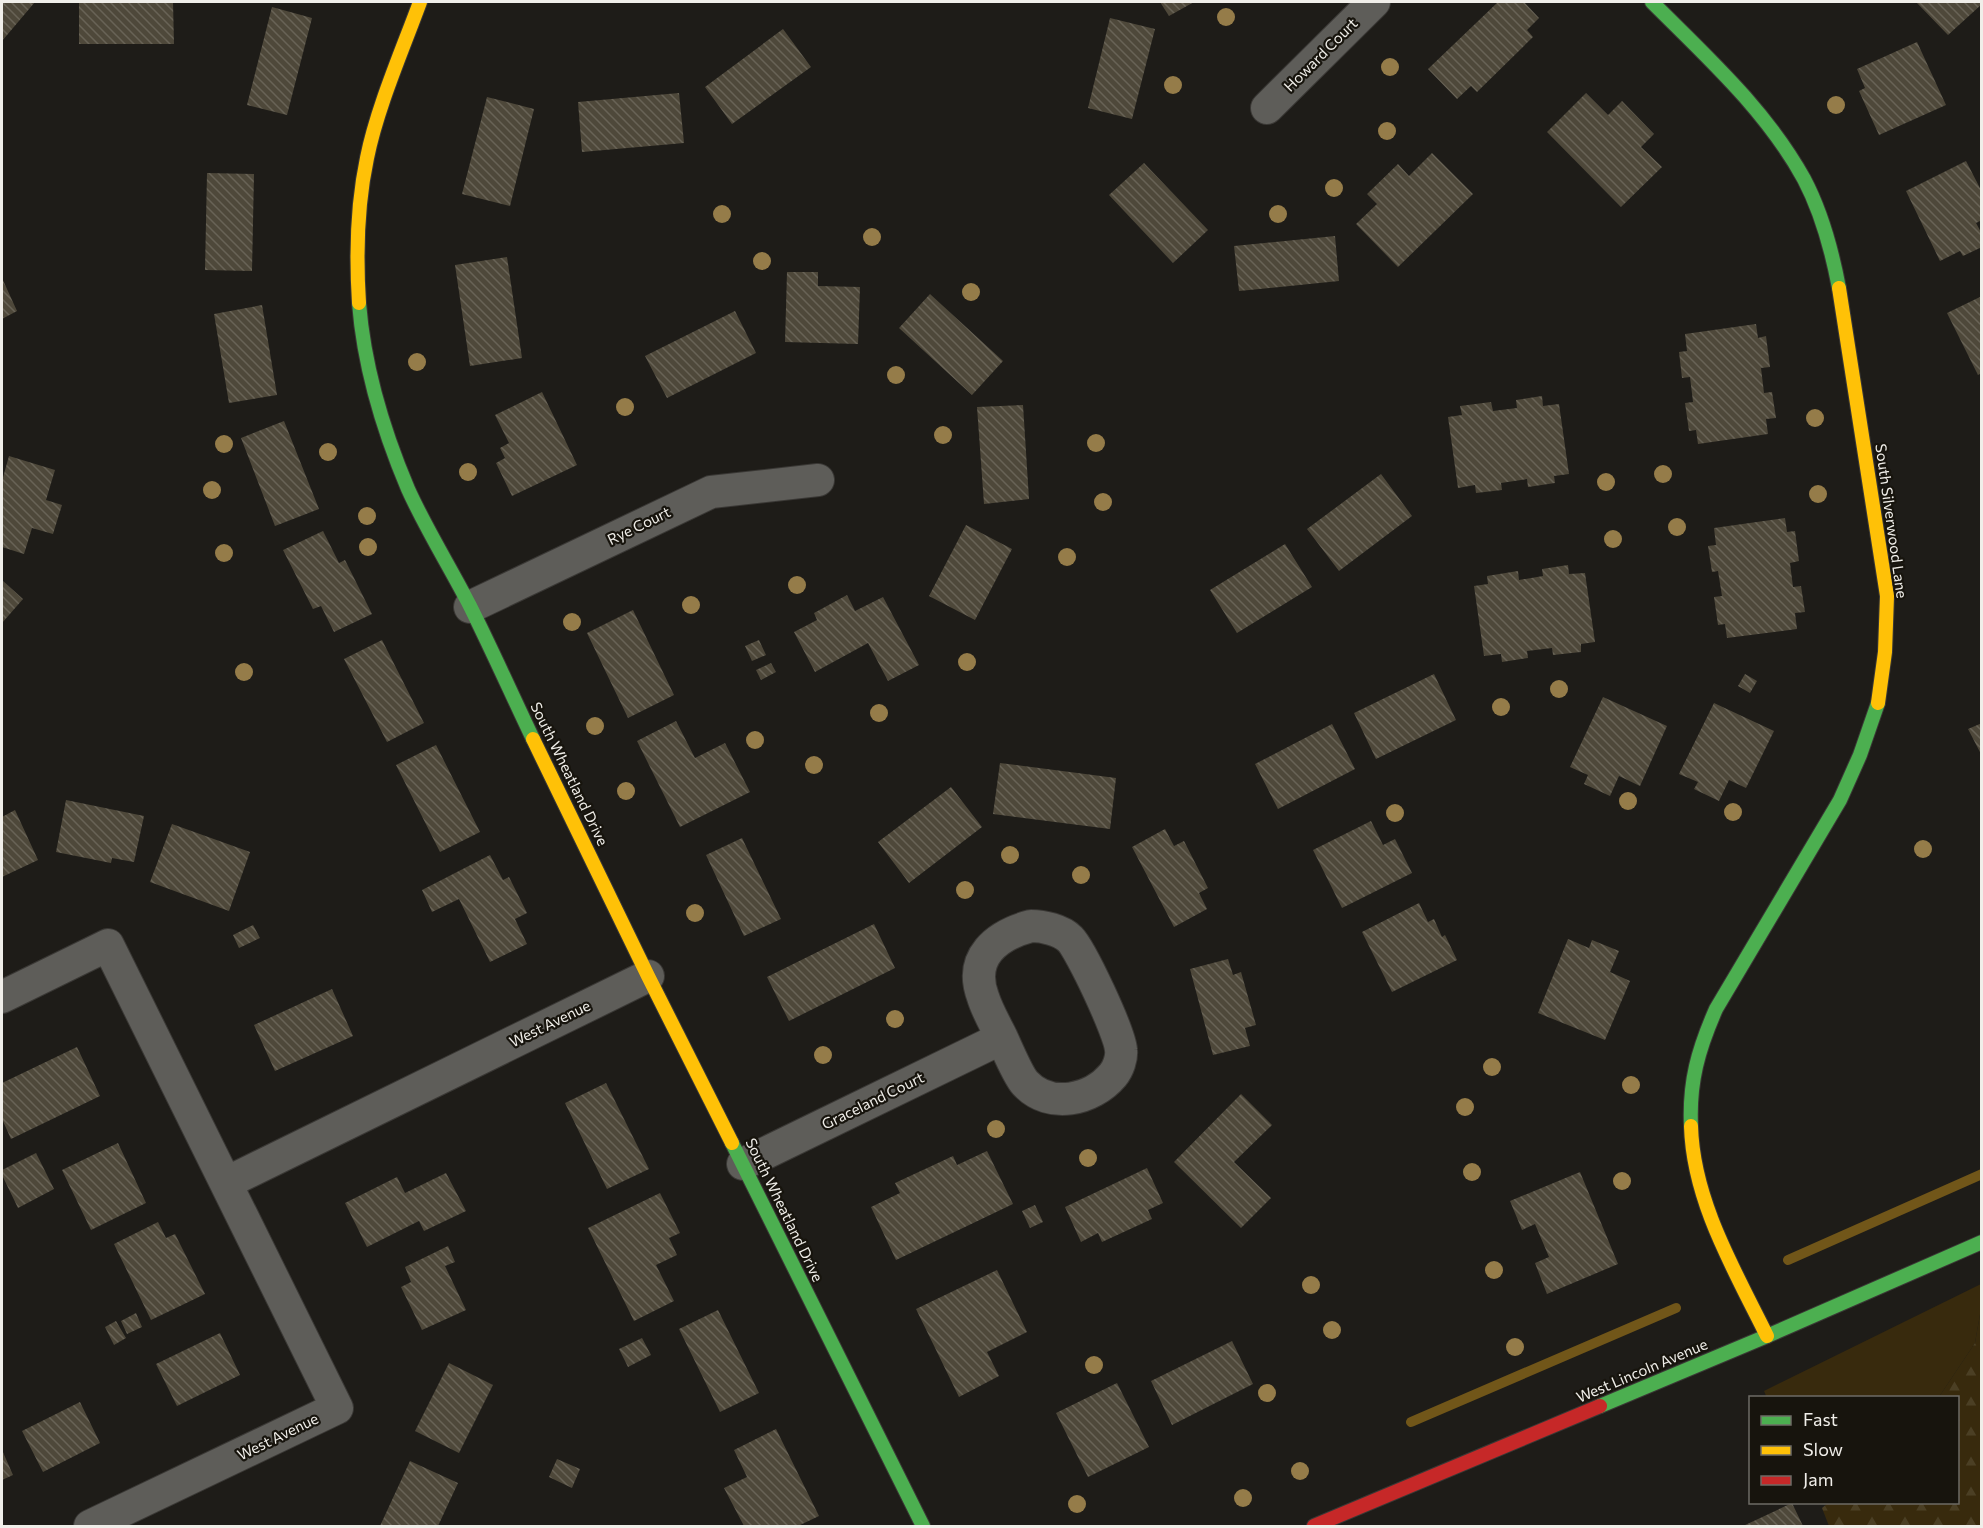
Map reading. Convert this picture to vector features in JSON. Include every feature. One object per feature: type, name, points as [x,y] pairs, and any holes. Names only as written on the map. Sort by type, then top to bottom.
[{"type":"street","name":"South Wheatland Drive","points":[[420,2],[380,113],[367,157],[362,202],[357,273],[362,336],[374,390],[386,429],[409,490],[471,607],[648,976],[923,1527]]},
{"type":"street","name":"Howard Court","points":[[1267,108],[1374,2]]},
{"type":"street","name":"South Silverwood Lane","points":[[1652,2],[1766,121],[1790,155],[1809,192],[1829,244],[1841,295],[1887,596],[1884,666],[1877,707],[1862,754],[1815,845],[1716,1009],[1703,1037],[1694,1066],[1690,1136],[1695,1165],[1715,1225],[1767,1336]]},
{"type":"street","name":"Rye Court","points":[[471,607],[711,492],[818,480]]},
{"type":"street","points":[[1031,926],[1040,926],[1069,937],[1118,1035],[1122,1052],[1116,1070],[1104,1085],[1087,1094],[1073,1099],[1057,1100],[1039,1094],[1024,1083],[1002,1038],[982,996],[979,975],[984,956],[995,942],[1012,931],[1031,926]]},
{"type":"street","name":"West Avenue","points":[[2,997],[108,945],[337,1408],[90,1527]]},
{"type":"street","name":"West Avenue","points":[[226,1184],[648,976]]},
{"type":"street","name":"Graceland Court","points":[[743,1164],[1002,1038]]},
{"type":"street","name":"West Lincoln Avenue","points":[[1314,1527],[1767,1336],[1982,1242]]},
{"type":"green space","points":[[1981,1284],[1981,1309],[1975,1343],[1940,1396],[1766,1396],[1764,1391]]},
{"type":"green space","points":[[1981,1309],[1981,1526],[1829,1526],[1822,1508],[1827,1504],[1959,1504],[1959,1396],[1940,1396],[1975,1343]]},
{"type":"building","points":[[2,2],[35,2],[2,41]]},
{"type":"building","points":[[79,2],[173,2],[174,44],[79,44]]},
{"type":"building","points":[[1160,2],[1194,2],[1169,16]]},
{"type":"building","points":[[1498,2],[1524,2],[1539,18],[1527,30],[1533,37],[1477,92],[1471,86],[1457,99],[1428,69]]},
{"type":"building","points":[[1916,2],[1982,2],[1982,4],[1948,35]]},
{"type":"building","points":[[272,7],[312,18],[287,115],[247,105]]},
{"type":"building","points":[[1110,18],[1155,29],[1132,119],[1088,108]]},
{"type":"building","points":[[783,29],[811,67],[732,124],[705,87]]},
{"type":"building","points":[[1917,42],[1946,105],[1879,135],[1859,91],[1865,88],[1857,69]]},
{"type":"building","points":[[679,93],[684,143],[582,152],[578,102]]},
{"type":"building","points":[[1586,93],[1608,115],[1622,101],[1654,134],[1641,147],[1662,167],[1621,207],[1547,132]]},
{"type":"building","points":[[487,97],[534,109],[510,206],[462,194]]},
{"type":"building","points":[[1432,153],[1473,194],[1398,267],[1356,224],[1377,204],[1367,194],[1398,164],[1409,176]]},
{"type":"building","points":[[1966,161],[1982,192],[1982,220],[1976,223],[1982,234],[1982,247],[1963,256],[1960,251],[1940,261],[1906,191]]},
{"type":"building","points":[[1144,163],[1208,230],[1173,263],[1109,195]]},
{"type":"building","points":[[207,173],[254,174],[252,271],[205,270]]},
{"type":"building","points":[[1335,236],[1339,281],[1239,291],[1234,246]]},
{"type":"building","points":[[507,257],[522,358],[470,366],[455,265]]},
{"type":"building","points":[[787,272],[818,272],[818,286],[860,287],[858,344],[785,342]]},
{"type":"building","points":[[2,278],[17,311],[2,319]]},
{"type":"building","points":[[930,294],[1003,361],[972,395],[899,328]]},
{"type":"building","points":[[1982,296],[1982,373],[1978,375],[1947,313]]},
{"type":"building","points":[[262,305],[277,395],[229,403],[214,314]]},
{"type":"building","points":[[735,311],[756,353],[667,398],[645,356]]},
{"type":"building","points":[[1756,324],[1758,338],[1766,336],[1770,367],[1761,368],[1764,393],[1772,392],[1776,418],[1766,419],[1768,434],[1698,444],[1696,430],[1689,431],[1685,403],[1693,402],[1690,377],[1682,378],[1679,352],[1687,351],[1685,334]]},
{"type":"building","points":[[542,392],[577,465],[512,496],[496,463],[505,458],[500,448],[509,443],[495,415]]},
{"type":"building","points":[[1542,396],[1543,406],[1559,404],[1569,474],[1554,476],[1555,483],[1528,487],[1527,479],[1501,483],[1502,490],[1476,493],[1475,485],[1458,488],[1448,417],[1462,415],[1460,406],[1491,402],[1493,411],[1517,408],[1516,400]]},
{"type":"building","points":[[1023,405],[1029,499],[984,504],[977,407]]},
{"type":"building","points":[[284,421],[319,509],[275,526],[241,438]]},
{"type":"building","points":[[9,456],[55,470],[46,500],[62,505],[53,534],[32,528],[24,554],[2,547],[2,481]]},
{"type":"building","points":[[1381,474],[1412,516],[1339,571],[1307,529]]},
{"type":"building","points":[[1785,518],[1787,532],[1795,531],[1799,561],[1790,563],[1793,587],[1801,586],[1805,612],[1795,613],[1797,629],[1727,638],[1725,624],[1718,625],[1714,597],[1722,596],[1718,571],[1712,572],[1708,546],[1716,545],[1714,528]]},
{"type":"building","points":[[966,525],[1012,549],[975,620],[929,596]]},
{"type":"building","points":[[323,531],[339,563],[345,560],[372,614],[334,632],[321,606],[313,609],[283,550]]},
{"type":"building","points":[[1285,544],[1312,587],[1237,633],[1210,590]]},
{"type":"building","points":[[1568,565],[1569,574],[1585,573],[1595,642],[1581,644],[1581,652],[1553,655],[1552,648],[1527,651],[1528,658],[1502,662],[1501,654],[1484,656],[1474,586],[1488,584],[1487,576],[1518,571],[1519,580],[1543,576],[1542,569]]},
{"type":"building","points":[[2,580],[23,599],[2,623]]},
{"type":"building","points":[[847,595],[855,611],[883,597],[919,665],[888,681],[868,643],[815,672],[794,632],[817,620],[814,613]]},
{"type":"building","points":[[633,610],[674,695],[628,718],[587,633]]},
{"type":"building","points":[[382,640],[424,723],[387,742],[344,659]]},
{"type":"building","points":[[759,640],[766,655],[752,661],[745,646]]},
{"type":"building","points":[[771,663],[776,672],[761,680],[756,670]]},
{"type":"building","points":[[1434,674],[1456,720],[1376,759],[1354,713]]},
{"type":"building","points":[[1745,674],[1757,681],[1750,693],[1738,686]]},
{"type":"building","points":[[1603,697],[1667,726],[1640,786],[1619,776],[1610,796],[1584,784],[1588,775],[1570,767]]},
{"type":"building","points":[[1714,703],[1774,731],[1746,788],[1729,780],[1719,801],[1694,789],[1698,782],[1679,774]]},
{"type":"building","points":[[676,721],[695,758],[725,743],[750,792],[680,827],[637,741]]},
{"type":"building","points":[[1982,723],[1982,756],[1968,729]]},
{"type":"building","points":[[1332,724],[1355,769],[1278,809],[1255,764]]},
{"type":"building","points":[[436,745],[480,832],[440,852],[396,765]]},
{"type":"building","points":[[1000,763],[1116,778],[1110,829],[993,814]]},
{"type":"building","points":[[951,787],[982,827],[909,883],[878,842]]},
{"type":"building","points":[[66,800],[144,816],[134,862],[112,858],[111,863],[56,852]]},
{"type":"building","points":[[15,810],[38,860],[2,877],[2,817]]},
{"type":"building","points":[[1371,821],[1383,845],[1395,839],[1412,873],[1342,908],[1313,850]]},
{"type":"building","points":[[172,824],[250,852],[229,911],[150,882]]},
{"type":"building","points":[[1165,829],[1174,846],[1184,841],[1208,888],[1199,893],[1207,909],[1174,927],[1132,847]]},
{"type":"building","points":[[742,838],[781,919],[744,936],[706,855]]},
{"type":"building","points":[[490,855],[503,880],[509,877],[527,913],[515,919],[527,944],[490,962],[459,899],[432,912],[422,890]]},
{"type":"building","points":[[1419,903],[1428,922],[1434,919],[1442,937],[1445,935],[1457,960],[1392,992],[1362,932]]},
{"type":"building","points":[[874,924],[895,968],[789,1021],[767,977]]},
{"type":"building","points":[[253,925],[260,938],[239,948],[233,935]]},
{"type":"building","points":[[1568,939],[1589,948],[1592,940],[1619,951],[1610,972],[1630,981],[1605,1040],[1538,1013]]},
{"type":"building","points":[[1228,959],[1233,975],[1241,972],[1256,1025],[1245,1028],[1250,1046],[1213,1055],[1190,969]]},
{"type":"building","points":[[332,989],[353,1036],[275,1071],[254,1025]]},
{"type":"building","points":[[77,1047],[100,1096],[11,1139],[2,1119],[2,1083]]},
{"type":"building","points":[[606,1083],[649,1169],[607,1189],[565,1103]]},
{"type":"building","points":[[1241,1094],[1272,1125],[1234,1162],[1271,1198],[1241,1228],[1174,1162]]},
{"type":"building","points":[[118,1143],[146,1203],[91,1230],[62,1170]]},
{"type":"building","points":[[987,1151],[1013,1204],[896,1260],[871,1207],[900,1193],[895,1183],[953,1156],[957,1165]]},
{"type":"building","points":[[36,1153],[54,1189],[18,1208],[2,1175],[2,1170]]},
{"type":"building","points":[[1147,1168],[1163,1203],[1148,1210],[1152,1219],[1102,1242],[1098,1233],[1081,1242],[1065,1207]]},
{"type":"building","points":[[1580,1172],[1618,1264],[1547,1294],[1535,1263],[1549,1257],[1535,1224],[1522,1230],[1510,1201]]},
{"type":"building","points":[[446,1173],[466,1211],[424,1231],[419,1221],[367,1247],[345,1203],[397,1177],[405,1193]]},
{"type":"building","points":[[660,1193],[680,1233],[669,1238],[677,1255],[656,1265],[674,1301],[634,1321],[588,1228]]},
{"type":"building","points":[[1035,1205],[1043,1222],[1030,1228],[1022,1211]]},
{"type":"building","points":[[158,1222],[166,1238],[175,1234],[205,1294],[151,1320],[114,1244]]},
{"type":"building","points":[[448,1246],[455,1262],[445,1266],[466,1310],[422,1330],[401,1287],[411,1282],[405,1267]]},
{"type":"building","points":[[997,1270],[1027,1332],[987,1352],[999,1376],[959,1397],[916,1309]]},
{"type":"building","points":[[718,1310],[759,1393],[720,1412],[679,1329]]},
{"type":"building","points":[[136,1313],[142,1327],[127,1334],[121,1321]]},
{"type":"building","points":[[116,1321],[126,1338],[114,1345],[105,1327]]},
{"type":"building","points":[[220,1333],[240,1375],[177,1406],[156,1364]]},
{"type":"building","points":[[642,1338],[651,1355],[628,1367],[619,1349]]},
{"type":"building","points":[[1232,1341],[1253,1384],[1172,1425],[1151,1381]]},
{"type":"building","points":[[449,1363],[493,1385],[459,1453],[415,1431]]},
{"type":"building","points":[[1117,1383],[1149,1447],[1088,1477],[1056,1413]]},
{"type":"building","points":[[80,1402],[100,1443],[43,1472],[22,1431]]},
{"type":"building","points":[[776,1429],[819,1516],[798,1526],[744,1526],[724,1488],[747,1477],[734,1450]]},
{"type":"building","points":[[2,1450],[13,1475],[2,1480]]},
{"type":"building","points":[[557,1459],[580,1469],[572,1488],[549,1477]]},
{"type":"building","points":[[410,1461],[458,1483],[438,1526],[380,1526]]},
{"type":"building","points":[[1792,1504],[1803,1526],[1743,1526]]},
{"type":"waterway","points":[[1788,1260],[1982,1174]]},
{"type":"waterway","points":[[1411,1422],[1676,1308]]},
{"type":"traffic: fast","points":[[1652,2],[1754,107],[1789,154],[1804,179],[1821,219],[1830,246],[1839,288]]},
{"type":"traffic: fast","points":[[359,303],[370,374],[399,467],[422,519],[462,591],[533,739]]},
{"type":"traffic: fast","points":[[1691,1126],[1693,1080],[1704,1038],[1716,1009],[1840,800],[1860,755],[1878,703]]},
{"type":"traffic: fast","points":[[732,1143],[923,1526]]},
{"type":"traffic: fast","points":[[1600,1406],[1982,1242]]},
{"type":"traffic: slow","points":[[359,303],[358,230],[367,158],[383,100],[420,2]]},
{"type":"traffic: slow","points":[[1839,288],[1887,596],[1885,652],[1878,703]]},
{"type":"traffic: slow","points":[[533,739],[732,1143]]},
{"type":"traffic: slow","points":[[1691,1126],[1699,1181],[1707,1208],[1729,1261],[1767,1336]]},
{"type":"traffic: jam","points":[[1314,1526],[1600,1406]]}]
